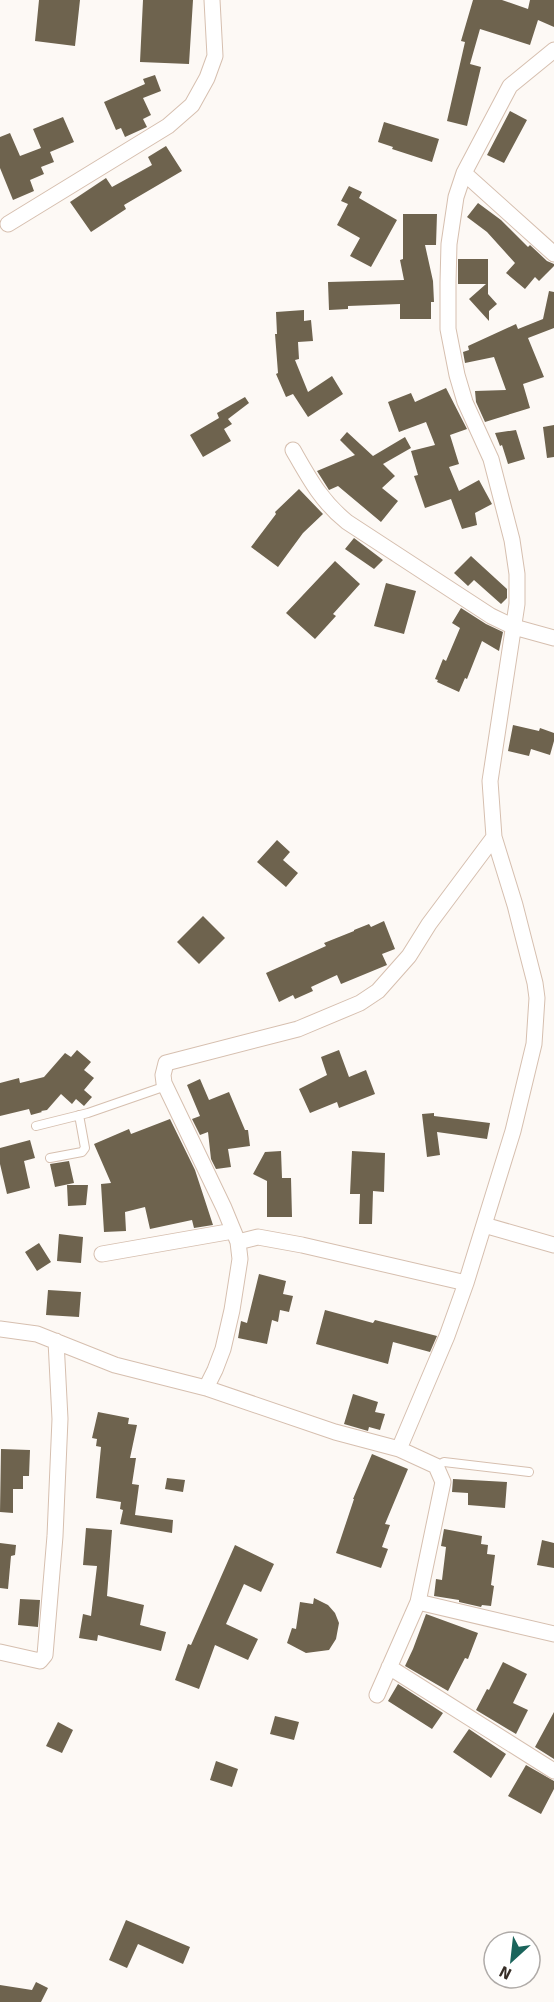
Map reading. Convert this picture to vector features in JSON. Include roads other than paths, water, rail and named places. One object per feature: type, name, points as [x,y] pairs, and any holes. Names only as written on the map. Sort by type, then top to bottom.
[{"type":"street","points":[[8,224],[168,126],[192,105],[207,78],[214,56],[212,0]]},
{"type":"street","points":[[399,1449],[447,1336],[466,1282],[513,1131],[534,1044],[537,998],[515,905],[494,837],[490,781],[517,604],[517,574],[513,540],[491,459],[465,402],[457,375],[448,329],[449,244],[456,197],[464,173],[510,86],[554,50]]},
{"type":"street","points":[[464,173],[554,254]]},
{"type":"street","points":[[293,450],[315,489],[332,510],[474,606],[514,627],[554,638]]},
{"type":"street","points":[[206,1388],[223,1349],[240,1259],[236,1236],[166,1086],[163,1075],[166,1064],[298,1029],[360,1003],[378,991],[409,956],[429,924],[494,837]]},
{"type":"street","points":[[484,1225],[554,1245]]},
{"type":"street","points":[[102,1254],[236,1236],[291,1243],[466,1282]]},
{"type":"street","points":[[0,1329],[37,1334],[115,1365],[206,1388],[335,1432],[399,1449],[436,1466],[443,1482],[418,1602],[377,1695]]},
{"type":"street","points":[[0,1652],[40,1660],[45,1654],[55,1536],[60,1419],[56,1341]]},
{"type":"street","points":[[418,1602],[554,1634]]},
{"type":"street","points":[[389,1667],[554,1771]]},
{"type":"lane","points":[[36,1126],[79,1115],[166,1086]]},
{"type":"lane","points":[[50,1158],[82,1152],[85,1148],[79,1115]]},
{"type":"lane","points":[[436,1466],[444,1462],[529,1472]]}]
